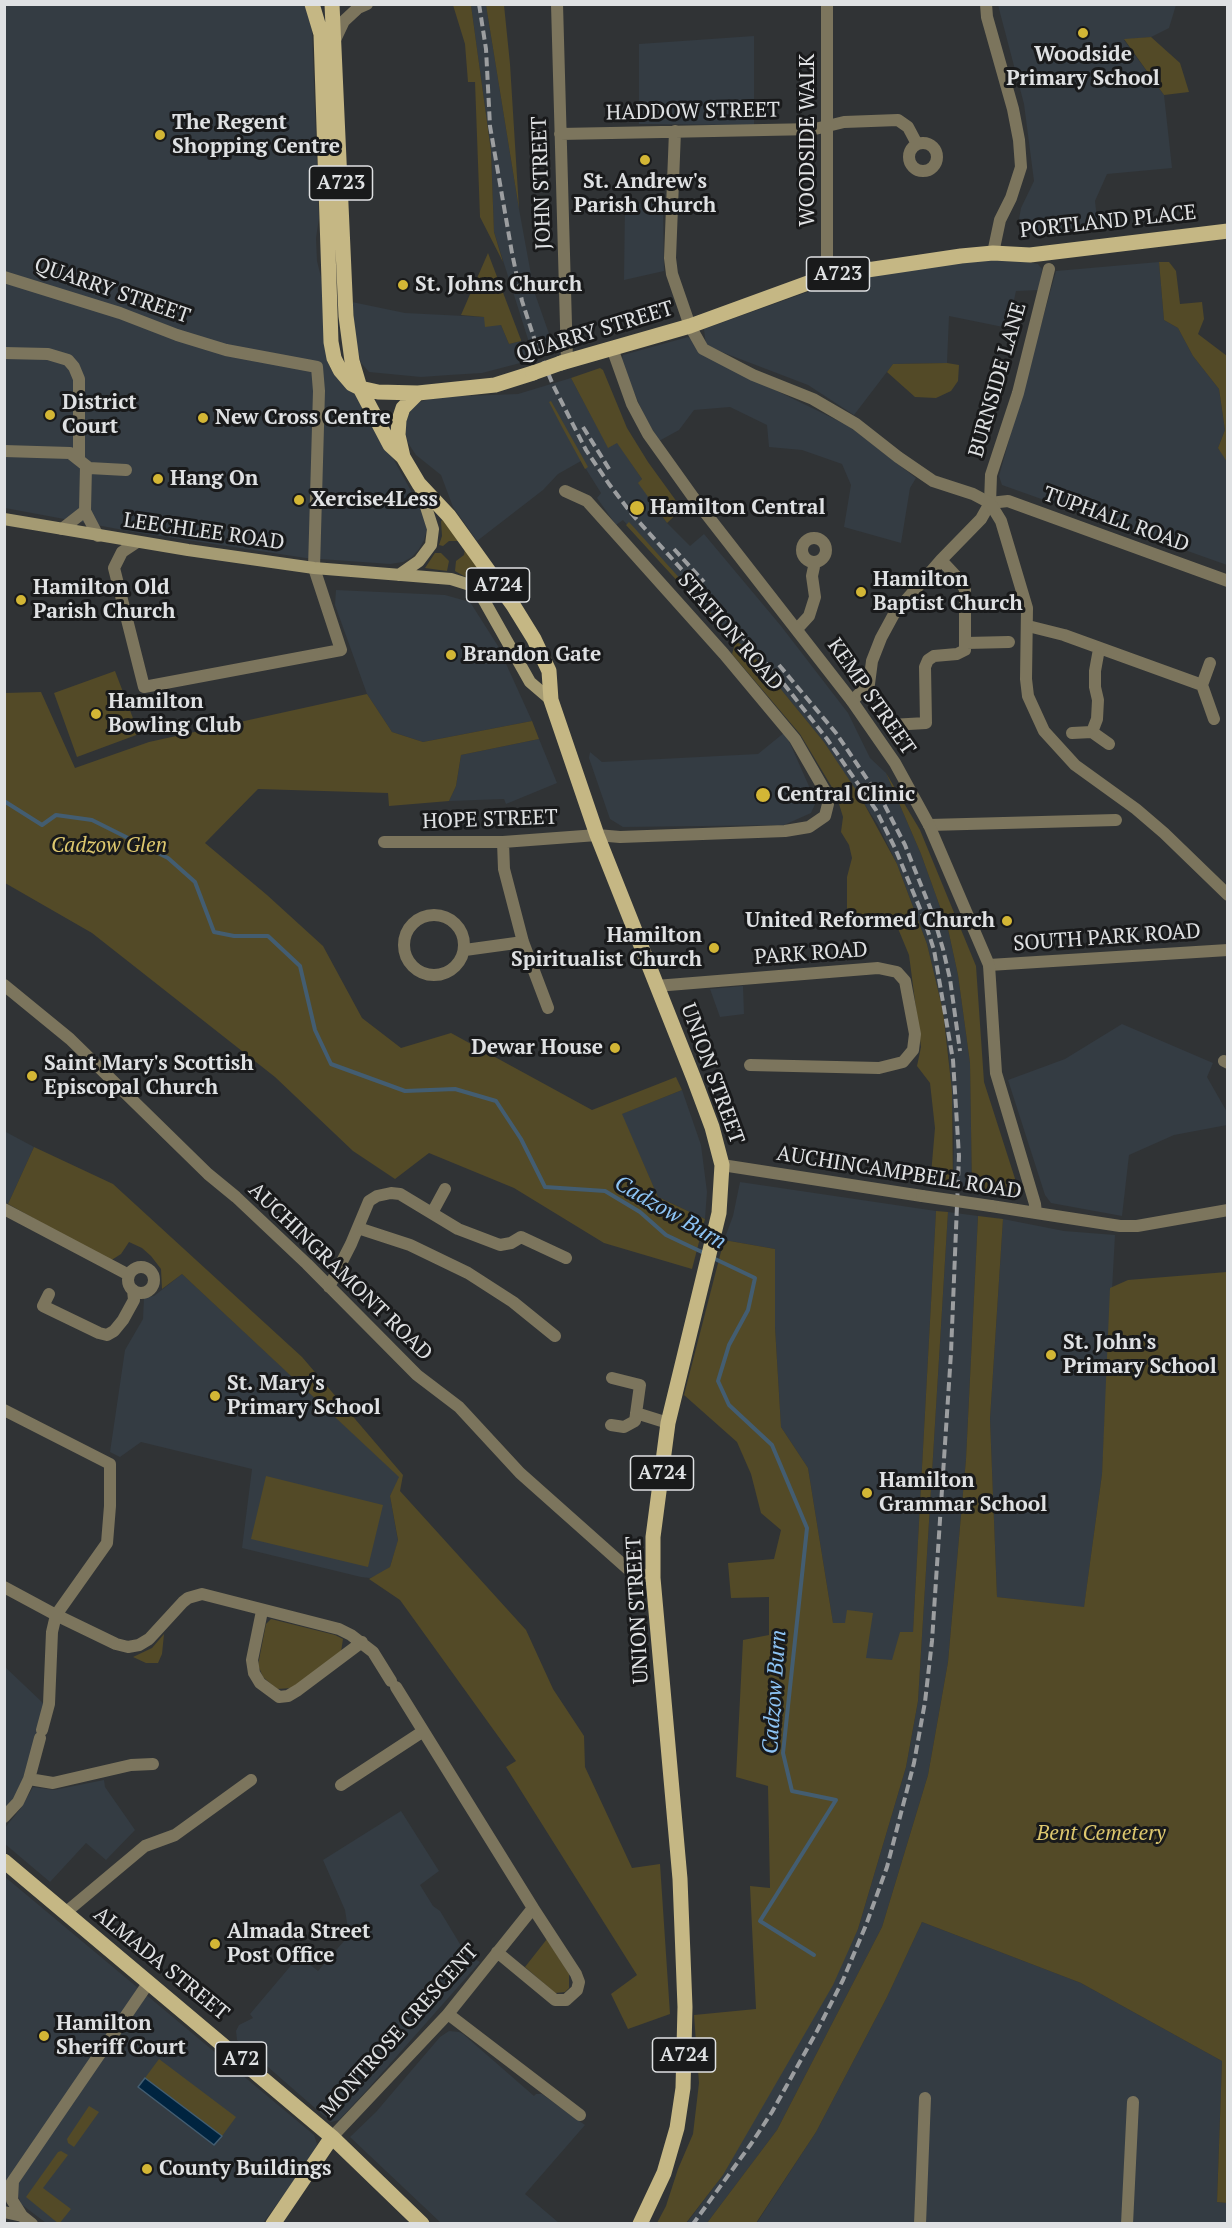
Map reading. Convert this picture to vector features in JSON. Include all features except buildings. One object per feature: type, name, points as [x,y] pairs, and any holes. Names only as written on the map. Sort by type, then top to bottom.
[{"type":"main road","name":"A723","points":[[312,4],[321,34],[331,342],[334,358],[344,376],[360,388]]},
{"type":"main road","name":"A723","points":[[332,4],[346,308],[352,361]]},
{"type":"main road","name":"PORTLAND PLACE","points":[[993,253],[1030,255],[1227,231]]},
{"type":"main road","name":"A723","points":[[690,326],[827,276],[993,253]]},
{"type":"main road","name":"QUARRY STREET","points":[[360,388],[378,392],[418,393],[495,385],[564,362],[690,326]]},
{"type":"main road","name":"A724","points":[[352,361],[360,388],[390,445],[403,457],[419,484],[449,516],[467,540],[534,639],[549,671],[551,700],[597,835]]},
{"type":"main road","name":"QUARRY STREET","points":[[352,361],[372,381],[470,387]]},
{"type":"main road","points":[[403,457],[398,435],[399,420],[403,408],[418,393]]},
{"type":"main road","points":[[399,575],[419,561],[431,545],[433,529],[419,484]]},
{"type":"main road","name":"LEECHLEE ROAD","points":[[4,519],[98,536],[314,568],[451,579],[467,584],[477,589],[530,682],[551,700]]},
{"type":"main road","name":"UNION STREET","points":[[597,835],[706,1110],[722,1165],[715,1235],[668,1423],[653,1537],[653,1578],[680,1879],[685,2007],[683,2088],[677,2128],[664,2173],[639,2223]]},
{"type":"main road","name":"ALMADA STREET","points":[[4,1861],[333,2137],[422,2223]]},
{"type":"main road","points":[[273,2223],[333,2137]]},
{"type":"street","points":[[334,41],[344,21],[358,8],[367,4]]},
{"type":"street","name":"JOHN STREET","points":[[557,4],[564,362]]},
{"type":"street","name":"WOODSIDE WALK","points":[[827,4],[827,276]]},
{"type":"street","points":[[986,4],[987,17],[1013,109],[1019,140],[1020,167],[1011,198],[1000,220],[993,253]]},
{"type":"street","name":"HADDOW STREET","points":[[560,134],[815,129],[844,122],[897,120],[908,127],[917,144]]},
{"type":"street","points":[[675,131],[670,258],[672,274],[690,326]]},
{"type":"street","name":"BURNSIDE LANE","points":[[990,503],[991,475],[1018,393],[1049,269]]},
{"type":"street","name":"QUARRY STREET","points":[[4,277],[120,313],[177,335],[226,350],[317,367],[319,391],[314,568]]},
{"type":"street","name":"QUARRY STREET","points":[[690,326],[703,349],[753,375],[813,399],[856,424],[933,481],[973,494],[990,503]]},
{"type":"street","name":"KEMP STREET","points":[[612,348],[632,404],[648,434],[693,497],[852,700],[895,763],[929,825],[989,965],[996,1073],[1036,1213]]},
{"type":"street","points":[[4,352],[48,354],[68,360],[74,367],[79,379],[85,511],[98,536]]},
{"type":"street","points":[[4,451],[70,453],[89,468],[126,470]]},
{"type":"street","name":"STATION ROAD","points":[[565,491],[587,501],[724,654],[795,738],[825,791],[828,810],[819,821]]},
{"type":"street","name":"TUPHALL ROAD","points":[[990,503],[1008,501],[1227,581]]},
{"type":"street","points":[[852,700],[869,684],[872,661],[894,614],[941,560],[981,519],[990,503],[1001,521],[1027,608],[1026,679],[1028,696],[1044,731],[1076,765],[1118,795],[1164,833],[1227,895]]},
{"type":"street","points":[[62,529],[85,511]]},
{"type":"street","points":[[137,542],[122,552],[114,568],[144,687],[341,650],[314,568]]},
{"type":"street","points":[[891,725],[926,723],[928,660],[934,656],[957,654],[964,650],[966,643],[965,589],[941,560]]},
{"type":"street","points":[[797,628],[809,616],[814,597],[812,576],[815,562]]},
{"type":"street","points":[[1028,626],[1064,635],[1203,685]]},
{"type":"street","points":[[966,643],[1009,642]]},
{"type":"street","points":[[1092,732],[1097,719],[1095,671],[1099,649]]},
{"type":"street","points":[[1210,663],[1203,685],[1214,719]]},
{"type":"street","points":[[1072,733],[1092,732],[1109,744]]},
{"type":"street","points":[[929,825],[1116,820]]},
{"type":"street","name":"HOPE STREET","points":[[384,842],[503,842],[597,835],[620,837],[785,831],[809,827],[819,821]]},
{"type":"street","points":[[503,842],[504,869],[523,942],[548,1008]]},
{"type":"street","points":[[444,916],[461,930],[465,950],[454,969],[435,976],[415,969],[408,961],[404,951],[404,940],[414,922],[423,917],[444,916]]},
{"type":"street","points":[[465,950],[523,942]]},
{"type":"street","name":"SOUTH PARK ROAD","points":[[989,965],[1227,950]]},
{"type":"street","name":"PARK ROAD","points":[[656,986],[878,968],[897,972],[905,981],[915,1034],[913,1050],[903,1062],[879,1068],[750,1065]]},
{"type":"street","name":"AUCHINGRAMONT ROAD","points":[[4,985],[70,1040],[208,1174],[236,1197],[417,1375],[459,1407],[520,1473],[629,1570],[653,1578]]},
{"type":"street","name":"AUCHINCAMPBELL ROAD","points":[[722,1165],[1068,1219],[1137,1226],[1227,1210]]},
{"type":"street","points":[[432,1213],[445,1189]]},
{"type":"street","points":[[328,1287],[358,1227],[363,1211],[369,1201],[377,1196],[400,1194],[459,1229],[500,1245],[511,1243],[521,1237],[566,1258]]},
{"type":"street","points":[[4,1209],[129,1275]]},
{"type":"street","points":[[358,1227],[411,1245],[468,1273],[513,1302],[555,1336]]},
{"type":"street","points":[[49,1294],[43,1306],[107,1335],[114,1331],[123,1320],[134,1300],[129,1275],[134,1269],[142,1267],[150,1270],[154,1278],[153,1286],[147,1292],[140,1293],[133,1290]]},
{"type":"street","points":[[611,1425],[624,1427],[635,1421],[640,1385],[612,1378]]},
{"type":"street","points":[[4,1410],[110,1464],[107,1543],[56,1615],[52,1632],[49,1704],[29,1779],[18,1802],[4,1817]]},
{"type":"street","points":[[636,1413],[668,1423]]},
{"type":"street","name":"MONTROSE CRESCENT","points":[[4,1587],[56,1615],[116,1644],[128,1647],[139,1645],[149,1639],[183,1602],[202,1594],[339,1629],[362,1642],[373,1652],[576,1974],[579,1982],[577,1990],[566,2000],[555,2000],[497,1952]]},
{"type":"street","points":[[262,1611],[252,1660],[254,1673],[260,1683],[279,1697],[288,1696],[298,1690],[362,1642]]},
{"type":"street","points":[[341,1785],[422,1732]]},
{"type":"street","points":[[29,1779],[53,1783],[131,1766],[153,1764]]},
{"type":"street","points":[[65,1913],[145,1846],[175,1835],[251,1780]]},
{"type":"street","name":"MONTROSE CRESCENT","points":[[333,2137],[448,2014],[533,1908]]},
{"type":"street","points":[[4,2194],[149,1982]]},
{"type":"street","points":[[448,2014],[580,2115]]},
{"type":"street","points":[[920,2223],[925,2098]]},
{"type":"street","points":[[1127,2223],[1133,2102]]},
{"type":"street","points":[[13,2180],[12,2200],[27,2220]]},
{"type":"street","points":[[4,2212],[27,2220]]},
{"type":"shaded area","points":[[4,5],[305,5],[312,30],[319,218],[316,238],[317,261],[323,285],[326,349],[330,367],[337,378],[359,397],[425,516],[427,529],[424,540],[412,557],[403,562],[390,564],[306,558],[134,532],[5,508]]},
{"type":"shaded area","points":[[471,5],[486,5],[534,291],[554,348],[533,355],[494,232],[491,151]]},
{"type":"shaded area","points":[[998,5],[1176,5],[1169,28],[1151,37],[1124,40],[1164,95],[1172,168],[1107,174],[1095,201],[1098,228],[1032,235],[1021,224],[1019,219],[1021,208],[1034,181],[1024,104]]},
{"type":"shaded area","points":[[754,36],[754,125],[639,124],[639,44]]},
{"type":"shaded area","points":[[625,203],[663,204],[664,271],[624,280]]},
{"type":"shaded area","points":[[965,259],[1018,260],[1038,264],[1042,269],[1039,290],[1016,291],[1008,328],[949,316],[947,363],[893,364],[854,415],[808,385],[706,346],[704,329],[844,279]]},
{"type":"shaded area","points":[[1159,262],[1164,320],[1178,328],[1193,356],[1219,389],[1225,430],[1218,448],[1228,462],[1227,565],[1002,485],[999,476],[1056,271]]},
{"type":"shaded area","points":[[352,302],[405,313],[484,317],[501,325],[509,344],[521,341],[528,361],[482,373],[421,377],[369,372],[361,363],[356,344]]},
{"type":"shaded area","points":[[688,337],[694,341],[701,354],[849,426],[916,478],[910,488],[901,543],[844,527],[851,485],[842,464],[802,450],[769,447],[767,425],[730,407],[694,410],[679,430],[659,441],[643,413],[621,362],[623,355]]},
{"type":"shaded area","points":[[571,378],[608,447],[617,442],[642,479],[639,483],[667,523],[690,546],[704,534],[781,626],[848,713],[870,758],[886,773],[921,854],[948,929],[958,975],[970,1063],[972,1191],[953,1188],[954,1136],[949,1058],[943,1011],[927,944],[897,864],[878,825],[824,742],[748,649],[735,644],[623,520],[616,525],[597,498],[601,493],[581,461],[558,474],[543,490],[477,541],[453,507],[441,475],[416,455],[408,443],[406,421],[411,410],[419,402],[437,397],[518,394]]},
{"type":"shaded area","points":[[336,590],[445,595],[470,602],[498,646],[532,721],[423,742],[392,732],[367,694],[335,605]]},
{"type":"shaded area","points":[[785,732],[816,802],[811,813],[784,825],[623,827],[610,819],[589,758],[590,752],[602,762],[758,754]]},
{"type":"shaded area","points":[[539,739],[557,783],[506,804],[504,799],[449,801],[456,786],[461,755]]},
{"type":"shaded area","points":[[743,986],[744,1014],[720,1017],[710,989]]},
{"type":"shaded area","points":[[1122,1024],[1213,1063],[1207,1077],[1227,1112],[1227,1125],[1174,1135],[1129,1155],[1122,1216],[1051,1203],[1045,1195],[1008,1080],[1065,1059]]},
{"type":"shaded area","points":[[682,1090],[701,1145],[707,1192],[705,1219],[658,1197],[621,1114]]},
{"type":"shaded area","points":[[4,1131],[34,1147],[8,1204],[5,1202]]},
{"type":"shaded area","name":"Hamilton Grammar School","points":[[740,1182],[936,1211],[913,1633],[888,1754],[833,1623],[808,1468],[781,1427],[775,1327],[775,1249],[724,1240],[733,1216]]},
{"type":"shaded area","points":[[948,1212],[978,1216],[966,1459],[948,1662],[928,1775],[882,1927],[777,2130],[707,2223],[686,2224],[723,2175],[858,1929],[906,1767],[918,1701]]},
{"type":"shaded area","name":"St. John's Primary School","points":[[1003,1219],[1064,1231],[1115,1235],[1102,1474],[1084,1608],[997,1597],[990,1419]]},
{"type":"shaded area","name":"St. Mary's Primary School","points":[[182,1274],[400,1477],[390,1496],[398,1541],[390,1567],[381,1574],[370,1578],[361,1577],[242,1548],[252,1469],[141,1442],[120,1457],[110,1452],[125,1350],[143,1319],[144,1298],[154,1296]]},
{"type":"shaded area","points":[[4,1666],[44,1704],[27,1776],[13,1803],[4,1811]]},
{"type":"shaded area","points":[[104,1780],[105,1787],[135,1830],[106,1860],[86,1843],[50,1882],[5,1844],[4,1829],[21,1808],[33,1787],[54,1790]]},
{"type":"shaded area","points":[[401,1811],[439,1871],[420,1885],[433,1906],[440,1911],[466,1954],[480,1962],[339,2120],[331,2122],[237,2040],[236,2031],[239,2025],[253,2018],[250,2014],[299,1956],[318,1971],[351,1933],[348,1929],[345,1910],[323,1860]]},
{"type":"shaded area","points":[[4,1876],[314,2135],[317,2144],[314,2154],[263,2223],[46,2223],[21,2204],[19,2198],[5,2190]]},
{"type":"shaded area","points":[[922,1922],[1081,1983],[1222,2061],[1217,2202],[1227,2203],[1227,2223],[756,2224],[816,2132],[887,1997]]},
{"type":"shaded area","points":[[449,2031],[463,2034],[534,2096],[542,2094],[585,2125],[525,2194],[559,2223],[441,2223],[350,2137],[376,2112],[440,2037]]},
{"type":"green space","points":[[453,5],[471,5],[491,151],[494,232],[503,262],[480,217],[475,82],[468,82],[465,44]]},
{"type":"green space","points":[[486,5],[504,5],[519,209]]},
{"type":"green space","points":[[1151,37],[1180,63],[1189,92],[1164,95],[1124,39]]},
{"type":"green space","points":[[488,253],[521,341],[509,344],[501,325],[485,327],[484,317],[461,315]]},
{"type":"green space","points":[[1159,262],[1169,262],[1176,271],[1180,304],[1202,302],[1204,319],[1198,334],[1227,356],[1227,462],[1218,448],[1225,430],[1219,389],[1193,356],[1178,328],[1164,320]]},
{"type":"green space","points":[[947,363],[959,365],[958,381],[951,391],[936,398],[915,397],[887,372],[893,364]]},
{"type":"green space","points":[[600,368],[603,370],[627,428],[682,509],[667,523],[638,483],[642,479],[617,443],[608,448],[571,378]]},
{"type":"green space","points":[[551,401],[588,467],[585,469],[549,402]]},
{"type":"green space","points":[[444,519],[458,541],[449,541],[443,546],[439,545],[442,536],[441,521]]},
{"type":"green space","points":[[629,522],[737,642],[748,649],[824,742],[860,796],[897,864],[927,944],[943,1011],[952,1091],[953,1188],[930,1186],[935,1128],[930,1083],[917,1066],[921,1047],[909,955],[892,914],[847,916],[847,877],[852,858],[849,845],[841,832],[843,817],[836,794],[800,734],[732,654],[735,644],[626,525]]},
{"type":"green space","points":[[465,548],[479,568],[471,580],[455,571],[456,561],[464,555]]},
{"type":"green space","points":[[435,553],[441,553],[449,561],[447,571],[425,568]]},
{"type":"green space","name":"Hamilton Bowling Club","points":[[115,671],[139,734],[77,757],[54,693]]},
{"type":"green space","name":"Cadzow Glen","points":[[41,692],[75,768],[149,742],[367,694],[392,732],[423,742],[532,721],[539,739],[461,755],[456,786],[449,801],[389,806],[388,793],[258,789],[205,843],[323,946],[362,1018],[401,1048],[451,1033],[592,1110],[676,1077],[682,1090],[622,1114],[658,1197],[705,1219],[692,1269],[604,1243],[514,1188],[429,1153],[395,1179],[353,1151],[275,1077],[92,933],[5,883],[5,693]]},
{"type":"green space","points":[[886,773],[920,830],[976,966],[984,1082],[1018,1188],[1019,1193],[1016,1197],[972,1191],[970,1063],[958,975],[948,929],[921,854]]},
{"type":"green space","points":[[34,1147],[113,1184],[302,1357],[403,1475],[400,1491],[526,1630],[553,1689],[584,1736],[585,1767],[632,1868],[660,1864],[670,2014],[628,2029],[611,1994],[637,1975],[506,1767],[516,1761],[400,1600],[369,1579],[390,1567],[398,1540],[390,1496],[399,1477],[182,1274],[162,1289],[161,1269],[142,1248],[129,1242],[121,1254],[110,1261],[8,1204]]},
{"type":"green space","points":[[936,1211],[948,1212],[918,1701],[906,1767],[858,1929],[833,1985],[723,2175],[686,2223],[657,2223],[666,2206],[693,2134],[699,2083],[694,2015],[756,2009],[750,1886],[770,1888],[768,1786],[736,1777],[743,1640],[769,1635],[769,1597],[731,1598],[728,1563],[774,1559],[781,1530],[761,1513],[751,1474],[737,1442],[684,1395],[724,1240],[775,1249],[775,1327],[781,1427],[808,1468],[833,1623],[845,1623],[847,1610],[873,1613],[866,1658],[892,1660],[900,1632],[913,1632]]},
{"type":"green space","name":"Bent Cemetery","points":[[978,1216],[1003,1219],[990,1419],[997,1597],[1084,1607],[1102,1474],[1110,1288],[1128,1280],[1227,1272],[1227,2203],[1217,2202],[1222,2061],[1081,1983],[922,1922],[887,1997],[816,2132],[756,2223],[707,2223],[777,2130],[882,1927],[928,1775],[948,1662],[966,1459]]},
{"type":"green space","points":[[266,1476],[383,1505],[368,1567],[251,1539]]},
{"type":"green space","points":[[271,1619],[335,1635],[343,1639],[341,1652],[292,1688],[277,1689],[263,1677],[258,1665],[266,1624]]},
{"type":"green space","points":[[164,1634],[162,1654],[158,1663],[146,1663],[133,1657],[152,1648]]},
{"type":"green space","points":[[547,1939],[569,1974],[569,1988],[565,1992],[555,1993],[525,1967]]},
{"type":"green space","points":[[159,2059],[236,2117],[222,2136],[145,2078]]},
{"type":"green space","points":[[89,2106],[99,2112],[74,2147],[68,2143],[67,2139]]},
{"type":"green space","points":[[61,2151],[68,2155],[43,2188],[71,2209],[59,2224],[26,2197]]},
{"type":"water","points":[[145,2078],[222,2136],[214,2145],[138,2087]]},
{"type":"waterway","name":"Cadzow Burn","points":[[4,801],[42,825],[56,815],[92,820],[168,858],[195,882],[214,932],[234,936],[268,936],[300,966],[315,1030],[331,1064],[405,1091],[455,1089],[496,1101],[521,1139],[545,1187],[605,1191],[640,1212],[666,1235],[704,1253]]},
{"type":"waterway","name":"Cadzow Burn","points":[[713,1258],[755,1278],[748,1310],[729,1345],[718,1381],[729,1405],[772,1445],[807,1528],[783,1753],[792,1791],[836,1800],[760,1921],[814,1955]]},
{"type":"railway","points":[[479,4],[486,49],[490,126],[512,253],[522,301],[553,385],[586,450],[631,513],[780,679],[827,739],[876,810],[895,848],[923,916],[934,950],[953,1060],[959,1156],[951,1353],[932,1641],[925,1702],[914,1763],[887,1867],[843,1980],[772,2112],[693,2224]]},
{"type":"railway","points":[[583,427],[611,472]]},
{"type":"railway","points":[[674,549],[704,582]]},
{"type":"railway","points":[[779,665],[836,733],[884,804],[905,845],[933,915],[943,949],[950,979],[960,1051]]},
{"type":"place","name":"Woodside Primary School","points":[[1083,33]]},
{"type":"place","name":"The Regent Shopping Centre","points":[[160,135]]},
{"type":"place","name":"St. Andrew's Parish Church","points":[[645,160]]},
{"type":"place","name":"St. Johns Church","points":[[403,285]]},
{"type":"place","name":"District Court","points":[[50,415]]},
{"type":"place","name":"New Cross Centre","points":[[203,418]]},
{"type":"place","name":"Hang On","points":[[158,479]]},
{"type":"place","name":"Xercise4Less","points":[[299,500]]},
{"type":"place","name":"Hamilton Central","points":[[637,508]]},
{"type":"place","name":"Hamilton Baptist Church","points":[[861,592]]},
{"type":"place","name":"Hamilton Old Parish Church","points":[[21,600]]},
{"type":"place","name":"Brandon Gate","points":[[451,655]]},
{"type":"place","name":"Hamilton Bowling Club","points":[[96,714]]},
{"type":"place","name":"Central Clinic","points":[[763,795]]},
{"type":"place","name":"United Reformed Church","points":[[1007,921]]},
{"type":"place","name":"Hamilton Spiritualist Church","points":[[714,948]]},
{"type":"place","name":"Dewar House","points":[[615,1048]]},
{"type":"place","name":"Saint Mary's Scottish Episcopal Church","points":[[32,1076]]},
{"type":"place","name":"St. John's Primary School","points":[[1051,1355]]},
{"type":"place","name":"St. Mary's Primary School","points":[[215,1396]]},
{"type":"place","name":"Hamilton Grammar School","points":[[867,1493]]},
{"type":"place","name":"Almada Street Post Office","points":[[215,1944]]},
{"type":"place","name":"Hamilton Sheriff Court","points":[[44,2036]]},
{"type":"place","name":"County Buildings","points":[[147,2169]]}]
